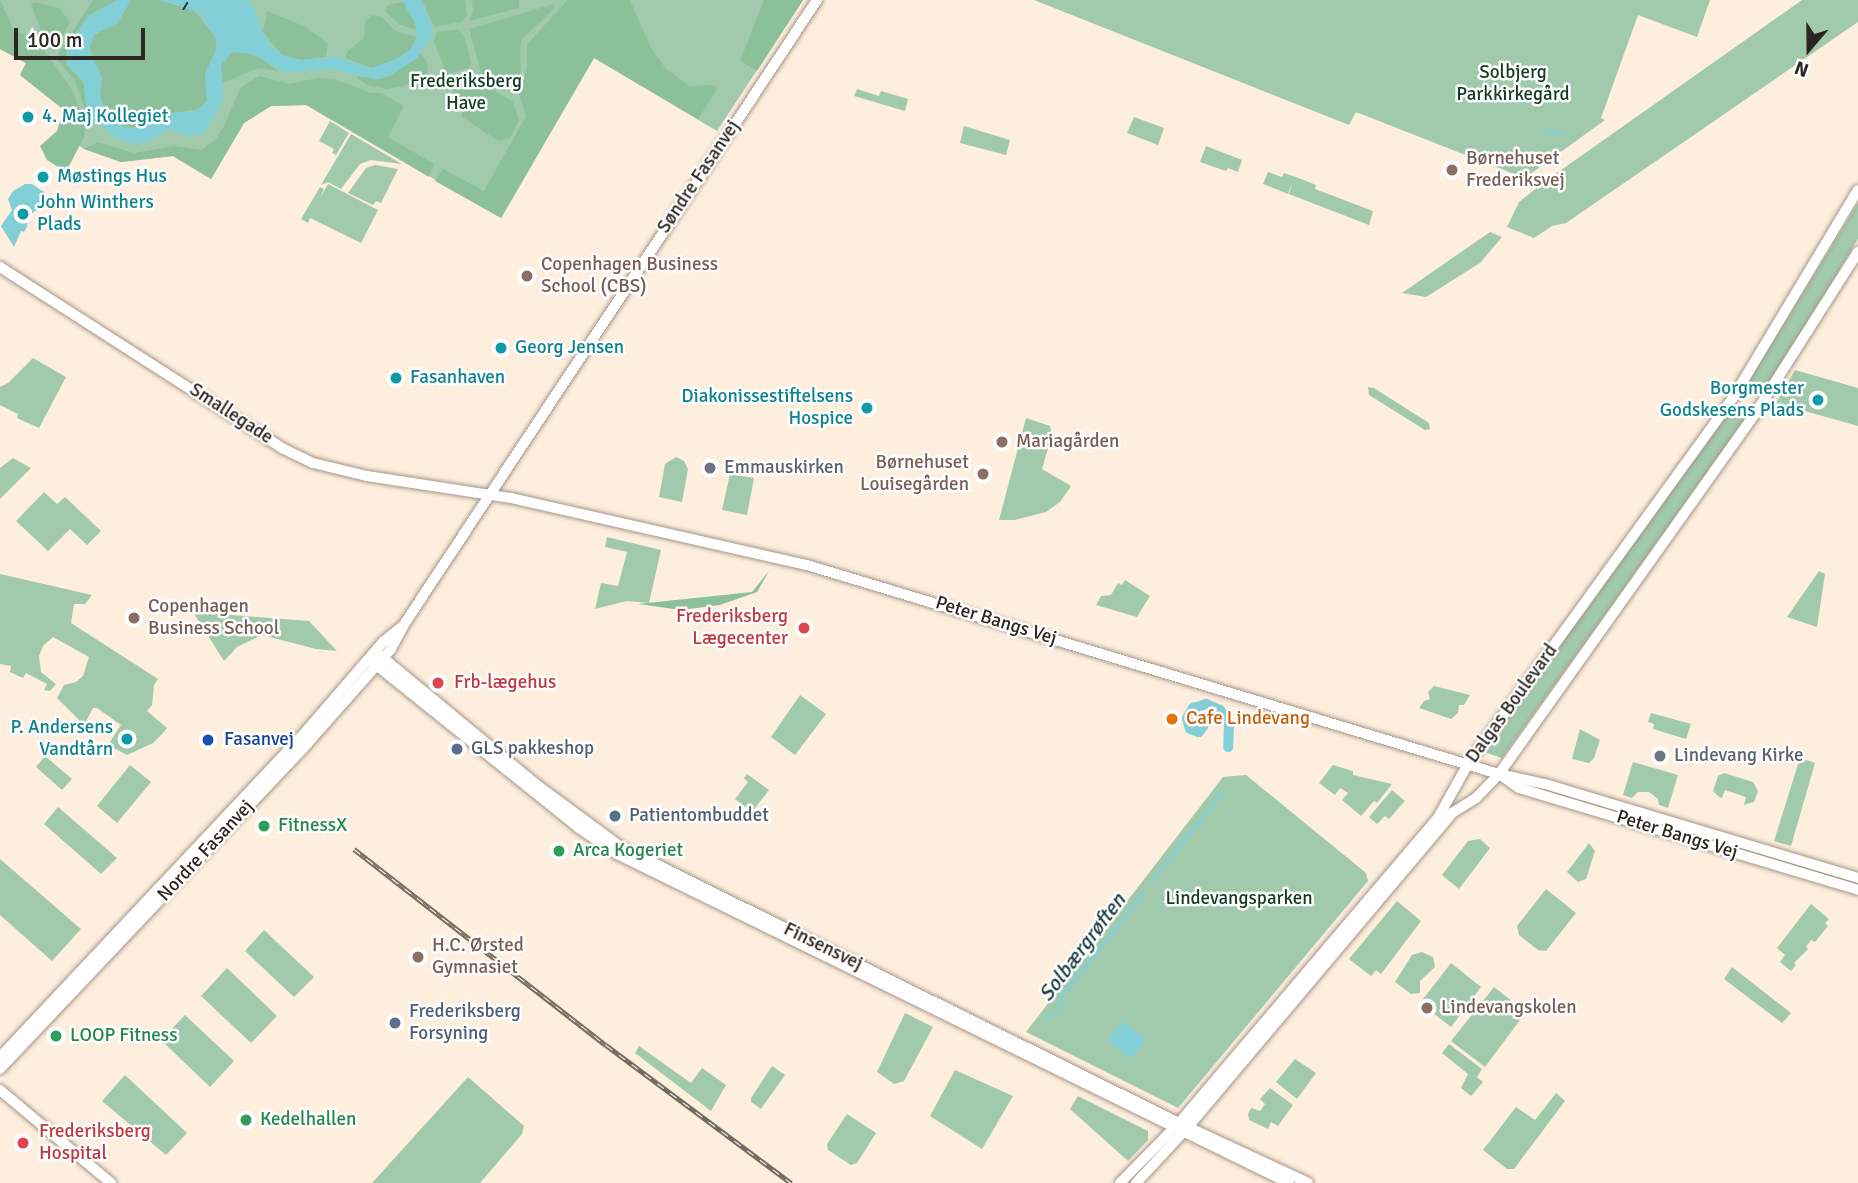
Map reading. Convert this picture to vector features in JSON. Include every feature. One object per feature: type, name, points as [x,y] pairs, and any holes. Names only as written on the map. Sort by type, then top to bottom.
[{"type":"street","name":"Søndre Fasanvej","points":[[489,494],[817,0]]},
{"type":"street","name":"Dalgas Boulevard","points":[[1136,1183],[1439,816],[1468,764],[1734,396],[1858,190]]},
{"type":"street","name":"Dalgas Boulevard","points":[[1290,996],[1452,813],[1476,798],[1499,774],[1756,412],[1858,252]]},
{"type":"street","name":"Smallegade","points":[[0,267],[309,462],[367,476],[489,494]]},
{"type":"street","name":"Nordre Fasanvej","points":[[0,1069],[376,659],[391,634],[403,626],[489,494]]},
{"type":"street","name":"Peter Bangs Vej","points":[[489,494],[807,565],[1499,774],[1545,784],[1611,809],[1765,856],[1858,890]]},
{"type":"street","name":"Finsensvej","points":[[376,659],[624,858],[709,896],[1289,1183]]},
{"type":"street","name":"Nordre Fasanvej","points":[[0,1057],[221,829]]},
{"type":"street","name":"Peter Bangs Vej","points":[[1765,856],[1858,878]]},
{"type":"street","points":[[0,1090],[111,1183]]},
{"type":"street","name":"Dalgas Boulevard","points":[[1120,1183],[1181,1128]]},
{"type":"street","name":"Finsensvej","points":[[1181,1128],[1308,1183]]},
{"type":"green space","name":"Frederiksberg Have","points":[[0,0],[803,0],[717,131],[594,58],[501,218],[307,105],[271,106],[244,123],[211,179],[173,156],[121,162],[84,149],[57,131],[64,110],[20,75],[26,63],[0,49]]},
{"type":"green space","points":[[0,0],[14,30],[35,37],[74,93],[85,128],[84,137],[66,172],[47,160],[40,146],[57,131],[64,110],[20,75],[26,63],[0,49]]},
{"type":"green space","points":[[93,0],[117,0],[88,16],[73,37],[66,55],[67,65],[84,83],[86,104],[94,121],[91,125],[75,81],[56,58]]},
{"type":"green space","points":[[131,0],[159,0],[194,10],[216,38],[216,50],[205,74],[207,101],[200,109],[165,114],[140,128],[124,127],[106,113],[100,96],[102,77],[91,56],[90,44],[94,35],[120,19]]},
{"type":"green space","points":[[422,0],[465,0],[467,16],[462,22],[434,27]]},
{"type":"green space","points":[[472,0],[519,0],[519,8],[469,21],[473,11]]},
{"type":"green space","points":[[568,0],[630,0],[651,48],[666,69],[690,86],[713,85],[718,88],[698,119],[594,58],[501,218],[435,181],[443,169],[484,191],[526,116],[519,94],[527,68],[527,44]]},
{"type":"green space","points":[[764,0],[803,0],[757,71],[740,61]]},
{"type":"green space","name":"Solbjerg Parkkirkegård","points":[[1034,0],[1710,0],[1697,37],[1638,15],[1601,118],[1605,120],[1529,175],[1519,176],[1356,112],[1349,125]]},
{"type":"green space","points":[[1802,0],[1858,0],[1858,22],[1566,223],[1552,226],[1534,238],[1507,227],[1519,202],[1547,180]]},
{"type":"green space","points":[[34,2],[59,8],[70,22],[54,52],[42,34],[31,4]]},
{"type":"green space","points":[[403,2],[417,30],[400,25],[385,11],[388,5]]},
{"type":"green space","points":[[553,4],[555,7],[551,12],[523,38],[520,46],[521,71],[513,84],[498,83],[481,73],[469,29]]},
{"type":"green space","points":[[267,11],[306,27],[328,44],[326,57],[301,60],[282,55],[263,32]]},
{"type":"green space","points":[[372,15],[382,17],[395,31],[417,37],[411,49],[397,59],[371,68],[345,58],[348,51],[364,38],[365,21]]},
{"type":"green space","points":[[458,29],[465,38],[471,64],[469,68],[447,74],[434,42],[436,32]]},
{"type":"green space","points":[[241,51],[259,57],[279,71],[258,68],[223,83],[220,69],[222,61],[229,53]]},
{"type":"green space","points":[[421,53],[428,64],[427,81],[387,89],[367,85],[355,76],[378,79],[390,76]]},
{"type":"green space","points":[[463,75],[471,76],[513,102],[519,120],[510,138],[498,141],[462,117],[462,105],[453,91],[450,79]]},
{"type":"green space","points":[[260,76],[290,84],[317,78],[334,79],[371,93],[381,93],[404,106],[388,137],[434,164],[429,177],[306,105],[271,106],[244,123],[211,179],[173,156],[121,162],[84,149],[98,142],[134,153],[174,146],[202,150],[216,139],[241,87]]},
{"type":"green space","points":[[857,89],[879,96],[881,91],[908,99],[905,111],[854,96]]},
{"type":"green space","points":[[1134,117],[1164,128],[1158,145],[1127,133]]},
{"type":"green space","points":[[330,121],[349,133],[336,155],[332,153],[334,149],[319,141]]},
{"type":"green space","points":[[964,126],[1010,140],[1006,155],[960,143]]},
{"type":"green space","points":[[351,134],[402,164],[371,160],[360,164],[341,189],[328,182],[321,185]]},
{"type":"green space","points":[[1206,146],[1242,160],[1238,172],[1200,162]]},
{"type":"green space","points":[[375,165],[398,169],[381,203],[376,201],[373,205],[348,193],[366,168]]},
{"type":"green space","points":[[1268,172],[1282,177],[1284,173],[1296,177],[1316,185],[1315,189],[1373,211],[1369,225],[1289,194],[1292,183],[1288,194],[1263,184]]},
{"type":"green space","points":[[328,184],[378,210],[361,243],[310,218],[308,223],[301,219],[320,187],[324,189],[320,198]]},
{"type":"green space","points":[[1858,203],[1858,239],[1767,388],[1748,383]]},
{"type":"green space","points":[[1490,232],[1502,237],[1480,263],[1426,297],[1402,293]]},
{"type":"green space","points":[[33,358],[66,377],[39,428],[17,418],[18,414],[0,405],[0,387],[8,383]]},
{"type":"green space","points":[[1795,370],[1858,388],[1858,426],[1776,403]]},
{"type":"green space","points":[[1368,387],[1374,388],[1429,423],[1430,429],[1425,430],[1369,395]]},
{"type":"green space","points":[[1731,407],[1748,412],[1744,421],[1502,758],[1484,752]]},
{"type":"green space","points":[[1026,418],[1050,426],[1052,435],[1042,469],[1071,486],[1060,502],[1046,512],[1015,520],[999,520]]},
{"type":"green space","points":[[676,457],[684,461],[688,469],[682,502],[659,497],[665,464]]},
{"type":"green space","points":[[13,458],[31,468],[0,499],[0,468]]},
{"type":"green space","points":[[730,474],[754,478],[747,515],[722,510]]},
{"type":"green space","points":[[44,492],[57,504],[65,497],[101,531],[87,545],[70,529],[48,551],[16,521]]},
{"type":"green space","points":[[607,537],[661,550],[649,603],[627,601],[595,609],[601,583],[618,586],[627,552],[605,547]]},
{"type":"green space","points":[[769,571],[757,592],[720,605],[681,610],[638,604],[752,592]]},
{"type":"green space","points":[[1819,571],[1825,574],[1817,627],[1787,617]]},
{"type":"green space","points":[[0,574],[92,595],[85,604],[74,604],[71,623],[158,679],[154,685],[152,705],[147,711],[167,728],[153,743],[127,755],[108,745],[121,725],[93,708],[84,725],[57,698],[64,685],[76,682],[83,676],[89,657],[53,637],[43,646],[39,656],[41,672],[56,684],[50,691],[44,690],[47,684],[26,673],[23,678],[10,672],[11,666],[0,664]]},
{"type":"green space","points":[[1125,580],[1150,596],[1137,617],[1096,605],[1101,596],[1111,595],[1118,583],[1122,585]]},
{"type":"green space","points":[[193,612],[309,621],[337,651],[316,649],[262,635],[237,647],[224,661]]},
{"type":"green space","points":[[1434,686],[1470,695],[1464,705],[1459,705],[1458,713],[1451,719],[1419,708],[1424,701],[1430,699],[1428,692]]},
{"type":"green space","points":[[800,695],[826,714],[795,755],[771,737]]},
{"type":"green space","points":[[1651,713],[1691,724],[1686,739],[1653,729],[1654,724],[1648,722]]},
{"type":"green space","points":[[1580,729],[1600,740],[1594,758],[1589,763],[1572,759]]},
{"type":"green space","points":[[45,756],[72,779],[62,790],[36,767]]},
{"type":"green space","points":[[1800,758],[1815,763],[1791,846],[1774,841]]},
{"type":"green space","points":[[1633,762],[1678,775],[1668,808],[1659,805],[1658,799],[1649,792],[1638,792],[1632,798],[1623,795]]},
{"type":"green space","points":[[130,765],[151,782],[117,823],[97,806]]},
{"type":"green space","points":[[1333,765],[1353,771],[1353,775],[1392,784],[1377,803],[1374,801],[1361,816],[1342,800],[1348,793],[1340,788],[1335,795],[1319,783]]},
{"type":"green space","points":[[1724,773],[1753,782],[1758,791],[1754,802],[1744,805],[1746,797],[1725,790],[1722,798],[1719,797],[1713,791],[1718,776]]},
{"type":"green space","points":[[747,774],[769,790],[752,812],[735,799],[748,782],[744,778]]},
{"type":"green space","name":"Lindevangsparken","points":[[1246,775],[1366,873],[1368,881],[1178,1108],[1026,1032],[1223,777]]},
{"type":"green space","points":[[1392,790],[1405,801],[1389,819],[1385,816],[1377,824],[1369,817]]},
{"type":"green space","points":[[58,807],[117,858],[101,874],[44,824]]},
{"type":"green space","points":[[1480,839],[1490,848],[1459,889],[1442,875],[1468,841]]},
{"type":"green space","points":[[1589,843],[1595,851],[1586,879],[1578,882],[1567,872]]},
{"type":"green space","points":[[0,859],[81,929],[52,961],[0,915]]},
{"type":"green space","points":[[1546,889],[1576,913],[1546,951],[1538,950],[1519,935],[1517,926]]},
{"type":"green space","points":[[1397,901],[1421,921],[1381,974],[1376,970],[1371,976],[1349,959]]},
{"type":"green space","points":[[1811,904],[1829,919],[1825,923],[1828,926],[1815,942],[1811,940],[1806,947],[1808,949],[1794,963],[1796,965],[1791,971],[1780,962],[1785,955],[1777,948]]},
{"type":"green space","points":[[264,930],[314,977],[294,997],[245,951]]},
{"type":"green space","points":[[1422,952],[1433,957],[1435,967],[1420,981],[1420,993],[1411,994],[1395,982],[1412,955]]},
{"type":"green space","points":[[1451,963],[1481,987],[1451,1027],[1420,1003]]},
{"type":"green space","points":[[1732,967],[1791,1013],[1782,1023],[1724,979]]},
{"type":"green space","points":[[227,968],[277,1016],[251,1043],[201,996]]},
{"type":"green space","points":[[1494,987],[1526,1012],[1485,1067],[1451,1041]]},
{"type":"green space","points":[[905,1013],[933,1027],[904,1081],[894,1084],[877,1072]]},
{"type":"green space","points":[[185,1015],[234,1061],[210,1087],[161,1040]]},
{"type":"green space","points":[[1449,1044],[1482,1069],[1477,1077],[1483,1082],[1471,1096],[1461,1088],[1468,1074],[1442,1053]]},
{"type":"green space","points":[[639,1046],[691,1083],[702,1068],[726,1085],[711,1111],[635,1053]]},
{"type":"green space","points":[[1295,1059],[1316,1073],[1297,1099],[1276,1082]]},
{"type":"green space","points":[[772,1066],[785,1075],[761,1109],[751,1102],[751,1098]]},
{"type":"green space","points":[[955,1070],[1013,1096],[982,1149],[930,1116]]},
{"type":"green space","points":[[125,1075],[187,1133],[166,1155],[102,1101]]},
{"type":"green space","points":[[468,1077],[524,1126],[522,1134],[480,1183],[372,1183]]},
{"type":"green space","points":[[1270,1088],[1293,1105],[1278,1126],[1271,1122],[1268,1129],[1249,1120],[1248,1114],[1251,1108],[1260,1111],[1265,1104],[1260,1099]]},
{"type":"green space","points":[[1556,1093],[1565,1101],[1514,1169],[1507,1169],[1483,1150],[1516,1107],[1535,1120]]},
{"type":"green space","points":[[1078,1096],[1148,1131],[1148,1140],[1128,1161],[1070,1109]]},
{"type":"green space","points":[[847,1114],[876,1133],[857,1163],[851,1165],[828,1150],[827,1144]]},
{"type":"water","points":[[117,0],[131,0],[117,23],[94,35],[89,49],[102,77],[100,96],[103,108],[115,122],[129,128],[146,126],[165,114],[196,111],[207,101],[205,74],[216,50],[216,38],[199,12],[159,0],[247,0],[254,7],[271,46],[282,55],[301,60],[337,57],[371,68],[397,59],[411,49],[417,37],[415,23],[402,0],[422,0],[434,34],[416,59],[390,76],[378,79],[328,69],[286,73],[253,54],[232,52],[221,65],[223,101],[204,133],[189,136],[168,129],[148,142],[134,144],[116,138],[94,121],[86,104],[83,80],[67,65],[68,46],[88,16]]},
{"type":"water","points":[[25,184],[32,184],[47,194],[41,207],[28,216],[27,227],[24,232],[21,231],[14,247],[1,226],[12,210],[8,199],[13,191]]},
{"type":"water","points":[[1123,1021],[1146,1040],[1131,1059],[1108,1040]]},
{"type":"waterway","points":[[1543,132],[1549,130],[1564,135]]},
{"type":"waterway","points":[[1204,725],[1199,732],[1190,729],[1187,718],[1193,708],[1206,704],[1220,710],[1229,724],[1228,747]]},
{"type":"waterway","name":"Solbærgrøften","points":[[1152,880],[1222,793]]},
{"type":"waterway","name":"Solbærgrøften","points":[[1045,1018],[1059,1010],[1061,996],[1143,894]]},
{"type":"ferry route","points":[[183,10],[189,0]]},
{"type":"railway","points":[[354,849],[606,1045],[791,1183]]},
{"type":"place","name":"4. Maj Kollegiet","points":[[28,117]]},
{"type":"place","name":"Børnehuset Frederiksvej","points":[[1452,170]]},
{"type":"place","name":"Møstings Hus","points":[[43,177]]},
{"type":"place","name":"John Winthers Plads","points":[[23,214]]},
{"type":"place","name":"Copenhagen Business School (CBS)","points":[[527,276]]},
{"type":"place","name":"Georg Jensen","points":[[501,348]]},
{"type":"place","name":"Fasanhaven","points":[[396,378]]},
{"type":"place","name":"Borgmester Godskesens Plads","points":[[1818,400]]},
{"type":"place","name":"Diakonissestiftelsens Hospice","points":[[867,408]]},
{"type":"place","name":"Mariagården","points":[[1002,442]]},
{"type":"place","name":"Emmauskirken","points":[[710,468]]},
{"type":"place","name":"Børnehuset Louisegården","points":[[983,474]]},
{"type":"place","name":"Copenhagen Business School","points":[[134,618]]},
{"type":"place","name":"Frederiksberg Lægecenter","points":[[804,628]]},
{"type":"place","name":"Frb-lægehus","points":[[438,683]]},
{"type":"place","name":"Cafe Lindevang","points":[[1172,719]]},
{"type":"place","name":"P. Andersens Vandtårn","points":[[127,739]]},
{"type":"place","name":"Fasanvej","points":[[208,740]]},
{"type":"place","name":"GLS pakkeshop","points":[[457,749]]},
{"type":"place","name":"Lindevang Kirke","points":[[1660,756]]},
{"type":"place","name":"Patientombuddet","points":[[615,816]]},
{"type":"place","name":"FitnessX","points":[[264,826]]},
{"type":"place","name":"Arca Kogeriet","points":[[559,851]]},
{"type":"place","name":"H.C. Ørsted Gymnasiet","points":[[418,957]]},
{"type":"place","name":"Lindevangskolen","points":[[1427,1008]]},
{"type":"place","name":"Frederiksberg Forsyning","points":[[395,1023]]},
{"type":"place","name":"LOOP Fitness","points":[[56,1036]]},
{"type":"place","name":"Kedelhallen","points":[[246,1120]]},
{"type":"place","name":"Frederiksberg Hospital","points":[[23,1143]]}]
